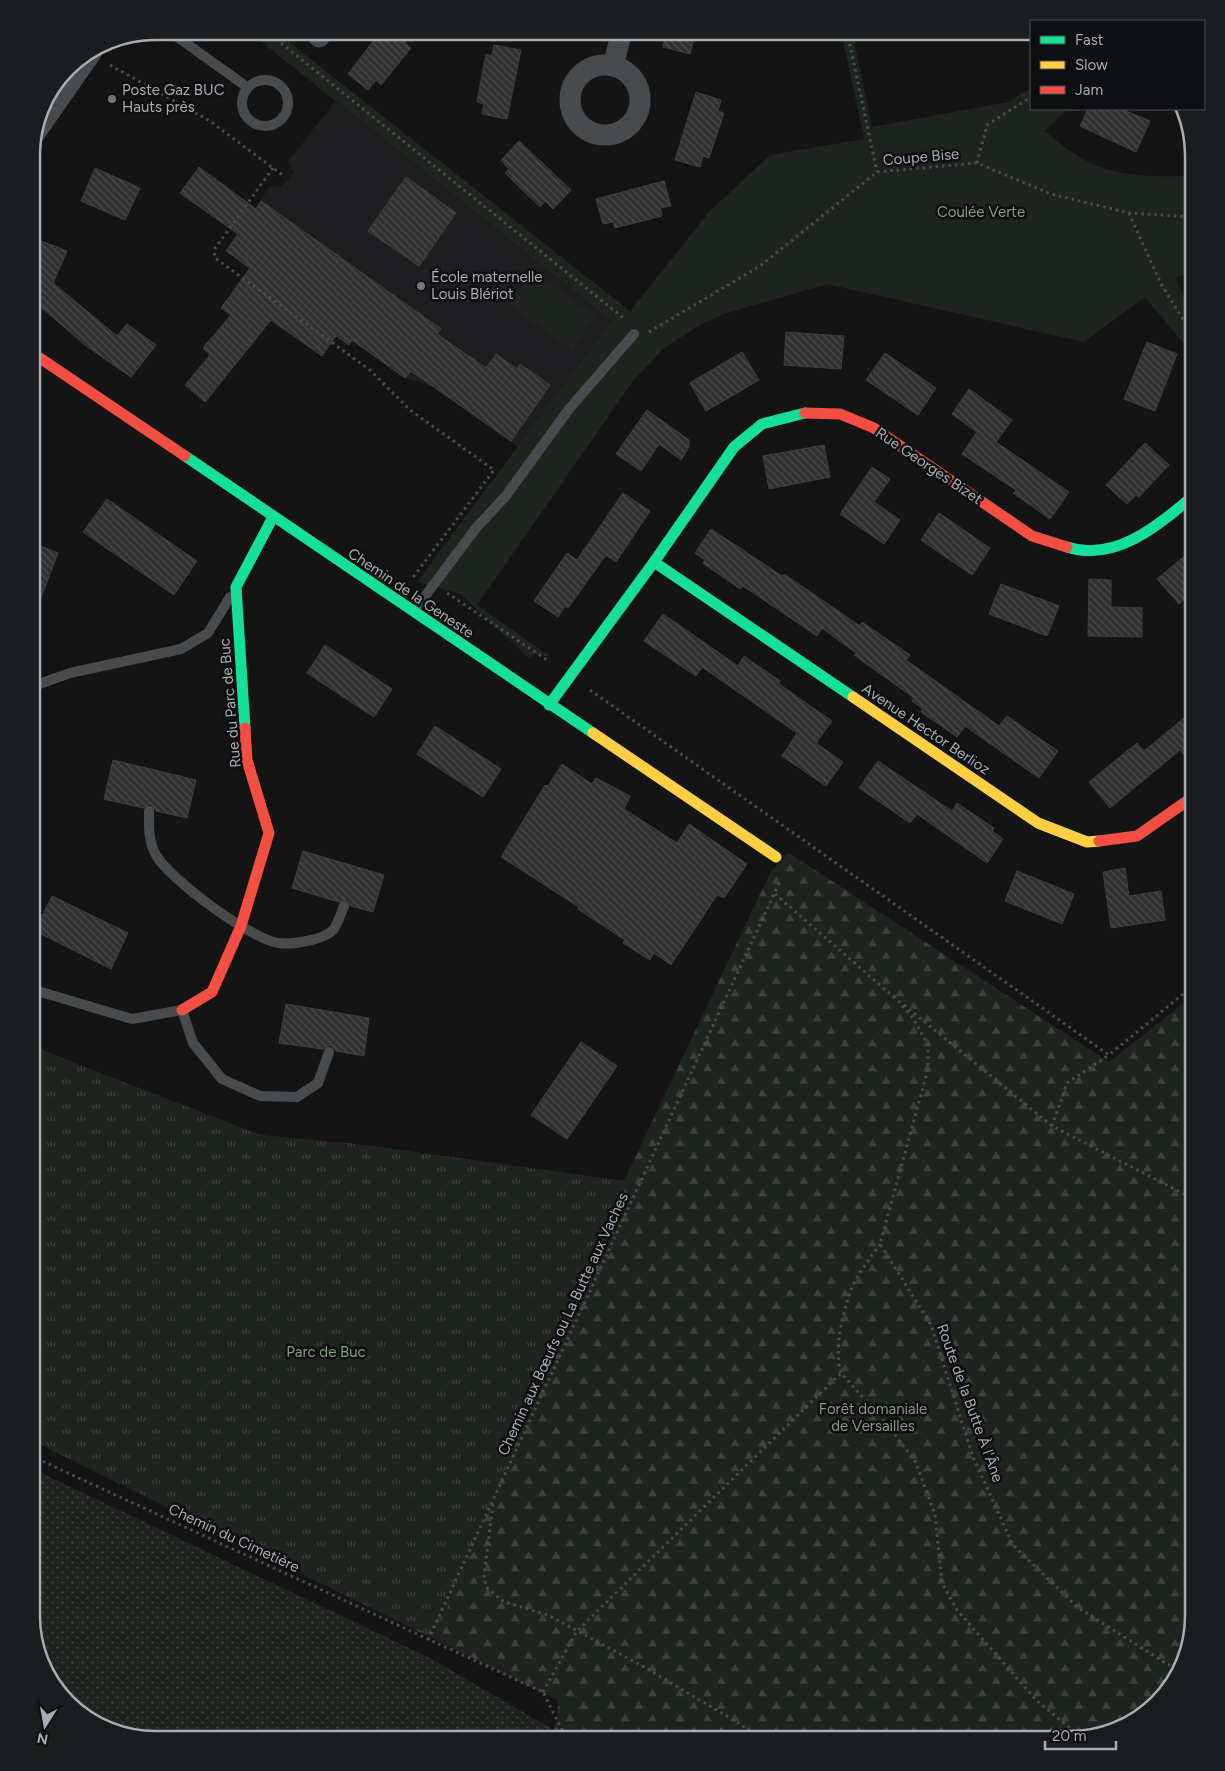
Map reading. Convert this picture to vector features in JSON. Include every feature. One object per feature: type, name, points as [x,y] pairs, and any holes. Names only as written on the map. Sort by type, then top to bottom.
[{"type":"street","points":[[613,66],[620,40]]},
{"type":"street","points":[[48,115],[81,67]]},
{"type":"street","name":"Chemin de la Geneste","points":[[40,358],[549,706],[776,857]]},
{"type":"street","name":"Rue Georges Bizet","points":[[549,706],[654,562],[734,447],[762,424],[803,413],[840,414],[874,428],[1032,536],[1073,549],[1110,550],[1155,528],[1185,502]]},
{"type":"street","points":[[236,587],[272,517]]},
{"type":"street","name":"Avenue Hector Berlioz","points":[[654,562],[1038,823],[1087,842],[1138,836],[1185,803]]},
{"type":"street","name":"Rue du Parc de Buc","points":[[182,1010],[212,992],[242,926],[270,833],[248,760],[236,587]]},
{"type":"lane","points":[[180,40],[247,88]]},
{"type":"lane","points":[[268,79],[281,86],[288,100],[285,115],[273,125],[266,126],[251,122],[246,116],[241,102],[247,88],[260,80],[268,79]]},
{"type":"lane","points":[[413,613],[476,528],[505,497],[569,409],[634,334]]},
{"type":"lane","points":[[40,684],[70,673],[181,649],[208,633],[236,587]]},
{"type":"lane","points":[[149,810],[149,835],[156,856],[181,885],[242,926],[277,943],[311,941],[332,930],[344,906]]},
{"type":"lane","name":"Rue du Parc de Buc","points":[[40,992],[132,1019],[182,1010]]},
{"type":"lane","points":[[182,1010],[193,1043],[222,1079],[260,1096],[297,1097],[318,1083],[329,1052]]},
{"type":"path","points":[[277,40],[631,324],[634,334]]},
{"type":"path","points":[[849,40],[877,172]]},
{"type":"path","points":[[98,55],[210,121],[285,176]]},
{"type":"path","points":[[977,163],[986,125],[1030,97]]},
{"type":"path","name":"Coupe Bise","points":[[634,334],[650,332],[760,266],[877,172],[977,163],[1050,194],[1129,213],[1185,216]]},
{"type":"path","points":[[273,168],[214,250],[215,258],[370,370],[410,410],[494,470],[395,601]]},
{"type":"path","points":[[1129,213],[1161,284],[1185,323]]},
{"type":"path","points":[[434,584],[571,677],[1108,1055]]},
{"type":"path","name":"Chemin aux Bœufs ou La Butte aux Vaches","points":[[428,1640],[775,894],[786,865],[776,857]]},
{"type":"path","points":[[775,894],[1031,1111],[1052,1126],[1185,1194]]},
{"type":"path","points":[[1052,1126],[1066,1083],[1108,1055],[1185,992]]},
{"type":"path","points":[[894,996],[913,1018],[928,1045],[928,1069],[880,1244],[850,1292],[839,1343],[838,1365],[841,1373],[884,1421],[915,1461],[935,1514],[942,1583],[957,1610],[1037,1701],[1073,1731]]},
{"type":"path","name":"Route de la Butte À l'Âne","points":[[880,1244],[930,1325],[973,1456],[1013,1545],[1077,1607],[1173,1667]]},
{"type":"path","points":[[543,1692],[577,1631],[841,1373]]},
{"type":"path","name":"Chemin du Cimetière","points":[[40,1460],[428,1640]]},
{"type":"path","points":[[493,1501],[484,1576],[486,1587],[504,1602],[548,1615],[646,1668],[749,1731]]},
{"type":"path","points":[[428,1640],[543,1692],[562,1731]]},
{"type":"shaded area","name":"École maternelle Louis Blériot","points":[[335,101],[611,321],[518,447],[433,387],[405,378],[226,251],[270,186],[281,187],[294,172],[288,162]]},
{"type":"green space","name":"Coulée Verte","points":[[259,40],[286,40],[630,311],[710,211],[770,155],[864,139],[843,40],[854,40],[872,127],[1008,102],[1030,89],[1030,110],[1066,110],[1045,131],[1081,158],[1097,166],[1114,171],[1150,176],[1185,176],[1185,274],[1175,278],[1185,299],[1185,345],[1145,297],[1084,342],[827,284],[724,314],[700,325],[663,349],[633,381],[477,605],[551,657],[533,654],[529,658],[460,594],[417,582],[611,321]]},
{"type":"green space","points":[[534,272],[596,316],[572,350],[509,305]]},
{"type":"green space","name":"Forêt domaniale de Versailles","points":[[789,853],[1109,1062],[1185,1002],[1185,1616],[1181,1646],[1170,1674],[1140,1707],[1128,1716],[1100,1727],[1070,1731],[554,1731],[559,1701],[40,1444],[40,1049],[260,1135],[364,1145],[624,1181],[771,871]]},
{"type":"green space","name":"Parc de Buc","points":[[40,1049],[260,1135],[364,1145],[624,1181],[435,1638],[40,1444]]},
{"type":"green space","points":[[40,1472],[430,1658],[554,1730],[147,1731],[118,1725],[97,1716],[64,1686],[55,1674],[44,1646],[40,1616]]},
{"type":"building","points":[[374,40],[407,40],[405,43],[411,48],[381,85],[376,80],[368,90],[348,74]]},
{"type":"building","points":[[665,40],[694,40],[690,54],[663,47]]},
{"type":"building","points":[[494,45],[521,50],[507,119],[482,114],[484,104],[477,102],[486,54],[492,56]]},
{"type":"building","points":[[696,92],[721,100],[718,111],[724,113],[709,158],[703,156],[700,167],[675,160]]},
{"type":"building","points":[[1088,110],[1123,110],[1150,121],[1136,152],[1080,126]]},
{"type":"building","points":[[519,141],[571,190],[553,209],[545,201],[540,207],[505,173],[509,169],[501,160]]},
{"type":"building","points":[[199,167],[256,209],[261,201],[441,329],[437,334],[486,368],[496,354],[517,369],[520,364],[550,385],[511,441],[411,371],[405,378],[352,340],[349,345],[336,336],[322,356],[271,320],[205,402],[185,385],[210,355],[203,348],[231,315],[221,308],[250,268],[226,251],[238,234],[180,193]]},
{"type":"building","points":[[95,168],[140,188],[125,220],[81,201]]},
{"type":"building","points":[[406,177],[456,213],[419,266],[368,231]]},
{"type":"building","points":[[664,181],[671,206],[660,208],[662,216],[615,228],[613,222],[603,224],[596,199]]},
{"type":"building","points":[[40,240],[67,251],[53,283],[117,336],[127,324],[156,345],[131,377],[85,345],[40,307]]},
{"type":"building","points":[[786,332],[844,336],[841,369],[784,365]]},
{"type":"building","points":[[1147,342],[1177,354],[1155,411],[1124,399]]},
{"type":"building","points":[[742,352],[759,380],[706,411],[690,383]]},
{"type":"building","points":[[885,353],[936,388],[918,415],[866,380]]},
{"type":"building","points":[[969,389],[1012,420],[996,442],[1069,492],[1050,519],[1013,493],[1016,490],[962,454],[977,432],[952,414]]},
{"type":"building","points":[[647,410],[689,440],[689,447],[681,460],[659,444],[641,471],[616,454]]},
{"type":"building","points":[[1145,443],[1169,465],[1139,497],[1136,495],[1127,504],[1106,485]]},
{"type":"building","points":[[824,445],[830,477],[769,489],[763,456]]},
{"type":"building","points":[[872,467],[890,479],[874,502],[900,520],[884,544],[840,514]]},
{"type":"building","points":[[623,493],[650,511],[616,562],[606,555],[568,608],[565,606],[558,617],[534,601],[567,553],[577,560]]},
{"type":"building","points":[[107,499],[197,561],[174,595],[83,532]]},
{"type":"building","points":[[939,513],[990,548],[972,575],[921,540]]},
{"type":"building","points":[[711,529],[782,576],[784,574],[860,626],[862,622],[910,655],[906,660],[999,726],[1007,716],[1058,751],[1039,778],[965,726],[957,737],[921,712],[923,709],[912,701],[914,698],[854,655],[856,653],[822,628],[817,636],[743,586],[740,589],[703,563],[705,560],[695,553]]},
{"type":"building","points":[[40,546],[58,553],[40,601]]},
{"type":"building","points":[[1185,556],[1185,599],[1179,604],[1157,579]]},
{"type":"building","points":[[1089,579],[1111,580],[1111,607],[1142,608],[1142,637],[1088,636]]},
{"type":"building","points":[[1001,584],[1059,606],[1047,636],[989,614]]},
{"type":"building","points":[[663,614],[738,666],[744,656],[780,681],[779,684],[832,721],[816,743],[843,762],[826,786],[782,756],[797,733],[702,667],[696,676],[644,641]]},
{"type":"building","points":[[325,645],[392,689],[374,717],[307,673]]},
{"type":"building","points":[[1185,717],[1185,756],[1180,750],[1110,808],[1089,782],[1137,743],[1144,751]]},
{"type":"building","points":[[435,726],[501,769],[483,797],[417,754]]},
{"type":"building","points":[[113,760],[196,780],[187,818],[156,811],[150,804],[143,808],[104,799]]},
{"type":"building","points":[[878,761],[952,811],[957,803],[994,828],[992,831],[1003,839],[987,863],[917,814],[910,823],[859,788]]},
{"type":"building","points":[[562,764],[592,784],[596,778],[630,796],[624,809],[677,843],[689,824],[747,864],[724,898],[717,895],[671,965],[654,953],[650,960],[623,943],[625,940],[578,909],[579,907],[501,857],[545,785],[548,786]]},
{"type":"building","points":[[303,851],[384,875],[373,912],[351,906],[346,900],[339,902],[292,888]]},
{"type":"building","points":[[1125,868],[1129,896],[1161,891],[1165,920],[1111,928],[1103,872]]},
{"type":"building","points":[[1017,871],[1074,894],[1062,924],[1005,901]]},
{"type":"building","points":[[52,896],[128,933],[111,969],[40,934],[40,921]]},
{"type":"building","points":[[286,1004],[369,1018],[364,1056],[336,1051],[331,1045],[323,1049],[279,1043]]},
{"type":"building","points":[[581,1042],[617,1066],[567,1139],[531,1115]]},
{"type":"traffic: fast","points":[[549,705],[654,562],[734,447],[762,424],[805,413]]},
{"type":"traffic: fast","points":[[185,456],[593,733]]},
{"type":"traffic: fast","points":[[1067,547],[1085,551],[1103,550],[1120,545],[1152,528],[1185,503]]},
{"type":"traffic: fast","points":[[245,728],[236,587],[273,517]]},
{"type":"traffic: fast","points":[[654,562],[853,697]]},
{"type":"traffic: slow","points":[[853,697],[1038,823],[1087,842],[1099,841]]},
{"type":"traffic: slow","points":[[593,733],[776,857]]},
{"type":"traffic: jam","points":[[40,358],[185,456]]},
{"type":"traffic: jam","points":[[805,413],[840,414],[874,428],[1032,536],[1067,547]]},
{"type":"traffic: jam","points":[[182,1010],[212,992],[241,926],[269,833],[247,760],[245,728]]},
{"type":"traffic: jam","points":[[1099,841],[1137,836],[1185,802]]},
{"type":"place","name":"Poste Gaz BUC Hauts près","points":[[112,99]]},
{"type":"place","name":"École maternelle Louis Blériot","points":[[421,286]]}]
